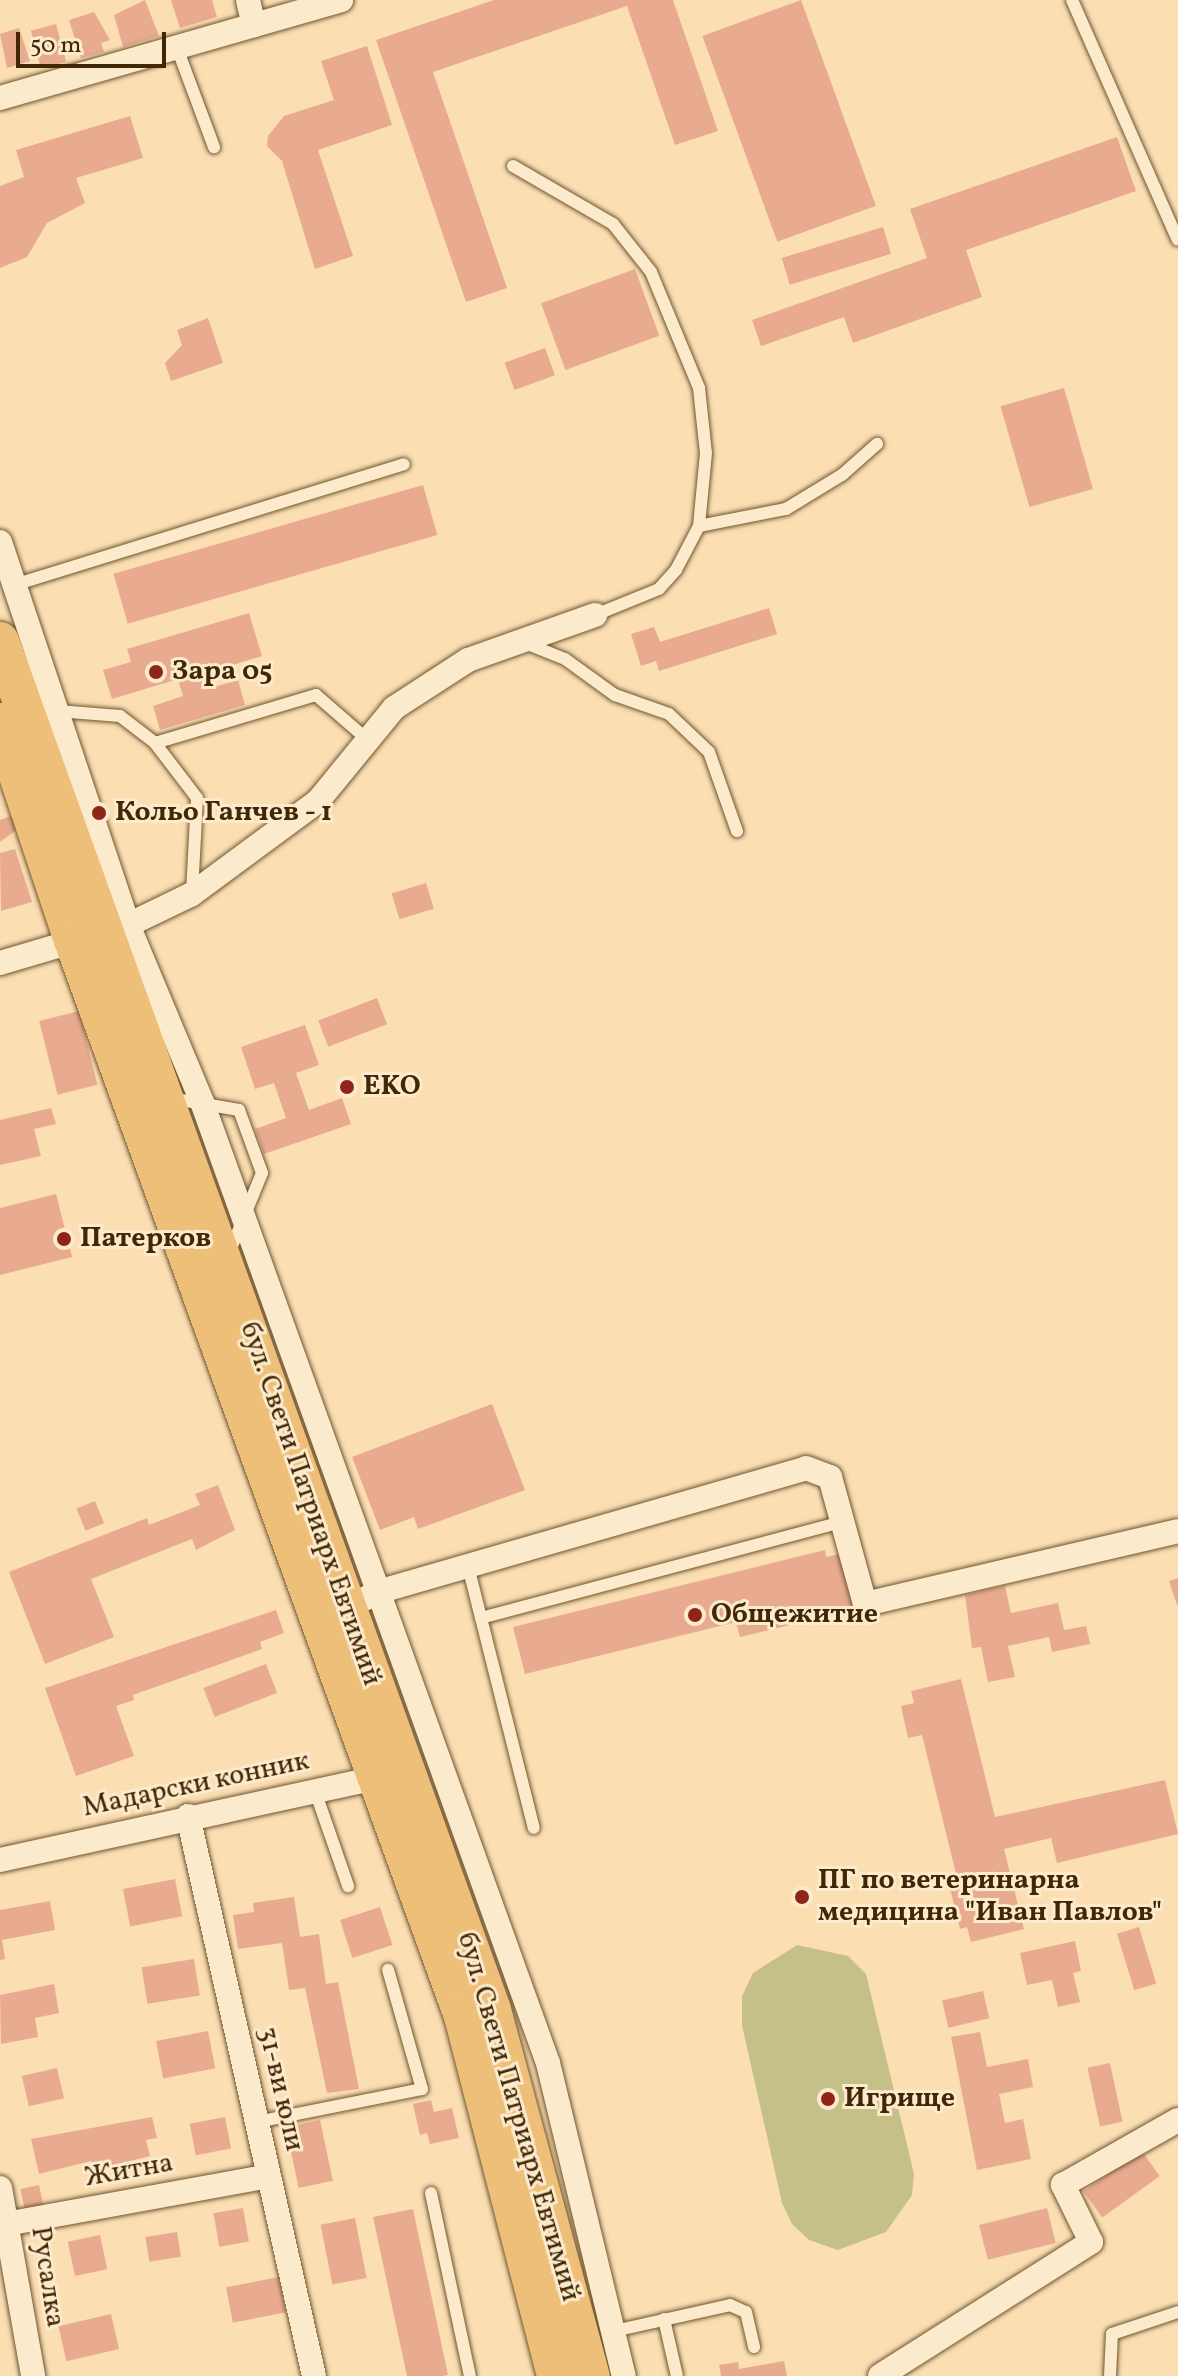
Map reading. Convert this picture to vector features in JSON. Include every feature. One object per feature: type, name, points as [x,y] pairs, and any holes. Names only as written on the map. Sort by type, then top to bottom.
[{"type":"main road","name":"бул. Свети Патриарх Евтимий","points":[[0,641],[103,932],[390,1775],[463,2016],[514,2199],[556,2376]]},
{"type":"main road","name":"бул. Свети Патриарх Евтимий","points":[[0,722],[103,932],[225,1261],[347,1607],[390,1775],[492,2010],[591,2376]]},
{"type":"street","points":[[248,0],[254,25]]},
{"type":"street","points":[[0,98],[341,0]]},
{"type":"street","points":[[0,542],[58,711],[103,932],[202,1102],[381,1591],[548,2063],[624,2376]]},
{"type":"street","points":[[0,963],[103,932],[192,894],[318,801],[394,708],[468,660],[595,615]]},
{"type":"street","points":[[347,1607],[381,1591],[806,1468],[830,1477],[865,1604],[1178,1531]]},
{"type":"street","name":"Мадарски конник","points":[[0,1860],[188,1816],[390,1775]]},
{"type":"street","name":"31-ви юли","points":[[188,1816],[314,2376]]},
{"type":"street","points":[[880,2376],[1091,2242],[1063,2185],[1178,2120]]},
{"type":"street","name":"Житна","points":[[4,2224],[269,2176]]},
{"type":"street","name":"Русалка","points":[[0,2188],[33,2376]]},
{"type":"lane","points":[[1072,0],[1178,240]]},
{"type":"lane","points":[[177,48],[214,147]]},
{"type":"lane","points":[[513,166],[613,224],[651,272],[699,388],[706,453],[699,526],[676,570],[659,589],[595,615]]},
{"type":"lane","points":[[699,526],[786,509],[842,475],[877,444]]},
{"type":"lane","points":[[14,585],[404,464]]},
{"type":"lane","points":[[520,641],[565,659],[615,695],[669,714],[709,752],[737,831]]},
{"type":"lane","points":[[155,743],[316,695],[368,740]]},
{"type":"lane","points":[[58,711],[120,716],[155,743],[197,798],[192,894]]},
{"type":"lane","points":[[164,1097],[202,1102]]},
{"type":"lane","points":[[225,1261],[244,1219]]},
{"type":"lane","points":[[481,1618],[842,1522]]},
{"type":"lane","points":[[468,1566],[534,1828]]},
{"type":"lane","points":[[315,1790],[348,1886]]},
{"type":"lane","points":[[257,2122],[422,2089],[388,1970]]},
{"type":"lane","points":[[431,2193],[470,2376]]},
{"type":"lane","points":[[614,2331],[730,2305],[746,2312],[754,2347]]},
{"type":"lane","points":[[1110,2376],[1112,2334],[1178,2312]]},
{"type":"lane","points":[[664,2319],[677,2376]]},
{"type":"shaded area","name":"Игрище","points":[[797,1945],[848,1956],[866,1974],[914,2174],[912,2195],[886,2232],[838,2250],[809,2240],[792,2224],[782,2203],[742,2025],[742,1996],[753,1973]]},
{"type":"building","points":[[145,0],[159,36],[123,47],[114,15]]},
{"type":"building","points":[[171,0],[212,0],[217,17],[180,28]]},
{"type":"building","points":[[494,0],[673,0],[718,131],[675,145],[627,6],[433,72],[507,288],[466,302],[376,40]]},
{"type":"building","points":[[801,0],[876,206],[777,242],[702,36]]},
{"type":"building","points":[[94,12],[110,40],[101,43],[104,52],[81,58],[69,20]]},
{"type":"building","points":[[56,24],[66,62],[41,68],[31,31]]},
{"type":"building","points":[[19,28],[30,61],[7,68],[0,34]]},
{"type":"building","points":[[367,46],[392,125],[318,150],[353,256],[315,269],[282,161],[267,146],[268,136],[284,116],[334,100],[321,61]]},
{"type":"building","points":[[130,116],[143,158],[76,178],[85,203],[47,223],[27,257],[0,268],[0,186],[24,177],[16,150]]},
{"type":"building","points":[[1117,137],[1136,191],[966,250],[982,297],[853,343],[844,317],[761,346],[752,320],[927,258],[910,209]]},
{"type":"building","points":[[883,227],[891,254],[790,285],[782,258]]},
{"type":"building","points":[[635,269],[659,336],[565,370],[541,303]]},
{"type":"building","points":[[208,318],[223,363],[171,381],[165,363],[182,345],[177,330]]},
{"type":"building","points":[[545,348],[555,375],[515,390],[505,363]]},
{"type":"building","points":[[1064,388],[1093,489],[1029,507],[1001,406]]},
{"type":"building","points":[[423,485],[437,535],[128,624],[113,574]]},
{"type":"building","points":[[769,608],[777,634],[659,671],[656,661],[641,666],[631,634],[654,627],[660,642]]},
{"type":"building","name":"Зара 05","points":[[249,613],[262,656],[203,674],[207,689],[238,680],[245,705],[160,730],[153,706],[183,696],[178,679],[112,699],[103,670],[131,662],[127,649]]},
{"type":"building","points":[[14,815],[19,828],[0,842],[0,820]]},
{"type":"building","points":[[15,849],[32,902],[1,911],[0,853]]},
{"type":"building","points":[[426,883],[434,909],[399,919],[392,894]]},
{"type":"building","points":[[377,998],[387,1024],[328,1047],[318,1021]]},
{"type":"building","points":[[79,1011],[97,1085],[58,1095],[39,1021]]},
{"type":"building","points":[[305,1025],[319,1065],[296,1073],[309,1110],[342,1098],[351,1124],[264,1154],[255,1129],[286,1118],[274,1083],[255,1089],[241,1047]]},
{"type":"building","points":[[51,1108],[56,1124],[34,1129],[41,1156],[0,1165],[0,1120]]},
{"type":"building","points":[[56,1194],[72,1257],[0,1275],[0,1208]]},
{"type":"building","points":[[492,1404],[525,1490],[418,1529],[414,1517],[380,1530],[352,1457]]},
{"type":"building","points":[[218,1485],[235,1530],[196,1550],[192,1539],[91,1579],[114,1637],[45,1664],[9,1572],[147,1518],[149,1525],[200,1505],[195,1494]]},
{"type":"building","points":[[95,1501],[104,1523],[85,1531],[76,1508]]},
{"type":"building","name":"Общежитие","points":[[825,1550],[826,1557],[843,1553],[857,1609],[740,1637],[736,1622],[525,1674],[513,1627]]},
{"type":"building","points":[[1178,1578],[1178,1605],[1177,1605],[1169,1581]]},
{"type":"building","points":[[1005,1586],[1011,1613],[1058,1603],[1064,1630],[1086,1626],[1090,1644],[1052,1652],[1049,1637],[1008,1646],[1015,1677],[988,1682],[981,1647],[972,1648],[965,1595]]},
{"type":"building","points":[[276,1610],[284,1633],[260,1642],[262,1649],[133,1695],[134,1700],[116,1706],[134,1756],[76,1776],[45,1688]]},
{"type":"building","points":[[266,1664],[277,1693],[215,1717],[203,1688]]},
{"type":"building","points":[[961,1679],[995,1817],[1165,1780],[1178,1834],[1057,1863],[1051,1838],[1004,1849],[1024,1929],[971,1942],[967,1927],[960,1929],[948,1880],[957,1878],[922,1735],[908,1738],[901,1706],[914,1703],[911,1691]]},
{"type":"building","points":[[175,1879],[182,1916],[130,1926],[123,1889]]},
{"type":"building","points":[[294,1897],[300,1937],[319,1934],[326,1984],[338,1982],[359,2089],[327,2093],[305,1988],[289,1990],[282,1943],[238,1949],[233,1915],[254,1912],[253,1903]]},
{"type":"building","points":[[50,1901],[55,1930],[2,1940],[5,1959],[0,1960],[0,1910]]},
{"type":"building","points":[[380,1907],[392,1945],[352,1958],[340,1920]]},
{"type":"building","points":[[1139,1927],[1156,1983],[1134,1990],[1117,1934]]},
{"type":"building","points":[[1075,1941],[1081,1971],[1073,1973],[1080,2002],[1058,2007],[1052,1980],[1027,1985],[1020,1953]]},
{"type":"building","points":[[194,1959],[200,1996],[147,2004],[142,1967]]},
{"type":"building","points":[[54,1984],[59,2013],[35,2018],[38,2037],[1,2044],[0,1995]]},
{"type":"building","points":[[983,1991],[989,2018],[948,2028],[942,2000]]},
{"type":"building","points":[[208,2031],[215,2068],[163,2078],[156,2041]]},
{"type":"building","points":[[980,2032],[987,2067],[1028,2059],[1033,2087],[999,2094],[1005,2123],[1023,2119],[1031,2159],[977,2170],[951,2037]]},
{"type":"building","points":[[1110,2063],[1122,2122],[1100,2126],[1088,2068]]},
{"type":"building","points":[[57,2068],[64,2098],[29,2106],[22,2076]]},
{"type":"building","points":[[431,2100],[434,2112],[452,2108],[459,2138],[430,2144],[427,2133],[420,2135],[413,2104]]},
{"type":"building","points":[[152,2117],[157,2138],[146,2140],[150,2156],[94,2170],[91,2161],[39,2174],[31,2139]]},
{"type":"building","points":[[225,2117],[231,2148],[196,2155],[190,2124]]},
{"type":"building","points":[[320,2120],[333,2181],[299,2188],[286,2127]]},
{"type":"building","points":[[1141,2150],[1160,2176],[1102,2218],[1084,2192]]},
{"type":"building","points":[[39,2185],[45,2214],[27,2218],[20,2189]]},
{"type":"building","points":[[243,2208],[249,2241],[219,2247],[213,2213]]},
{"type":"building","points":[[1047,2208],[1056,2243],[988,2260],[979,2225]]},
{"type":"building","points":[[413,2209],[448,2375],[407,2376],[373,2217]]},
{"type":"building","points":[[355,2218],[367,2278],[332,2285],[321,2225]]},
{"type":"building","points":[[177,2232],[181,2257],[149,2262],[145,2237]]},
{"type":"building","points":[[100,2235],[107,2269],[75,2276],[68,2242]]},
{"type":"building","points":[[279,2277],[286,2312],[233,2323],[226,2287]]},
{"type":"building","points":[[111,2314],[119,2349],[66,2361],[58,2326]]},
{"type":"building","points":[[784,2361],[787,2376],[721,2376],[719,2365],[738,2362],[739,2369]]},
{"type":"place","name":"Зара 05","points":[[156,672]]},
{"type":"place","name":"Кольо Ганчев - 1","points":[[99,813]]},
{"type":"place","name":"EKO","points":[[347,1087]]},
{"type":"place","name":"Патерков","points":[[64,1239]]},
{"type":"place","name":"Общежитие","points":[[695,1615]]},
{"type":"place","name":"ПГ по ветеринарна медицина \"Иван Павлов\"","points":[[802,1897]]},
{"type":"place","name":"Игрище","points":[[828,2099]]}]
